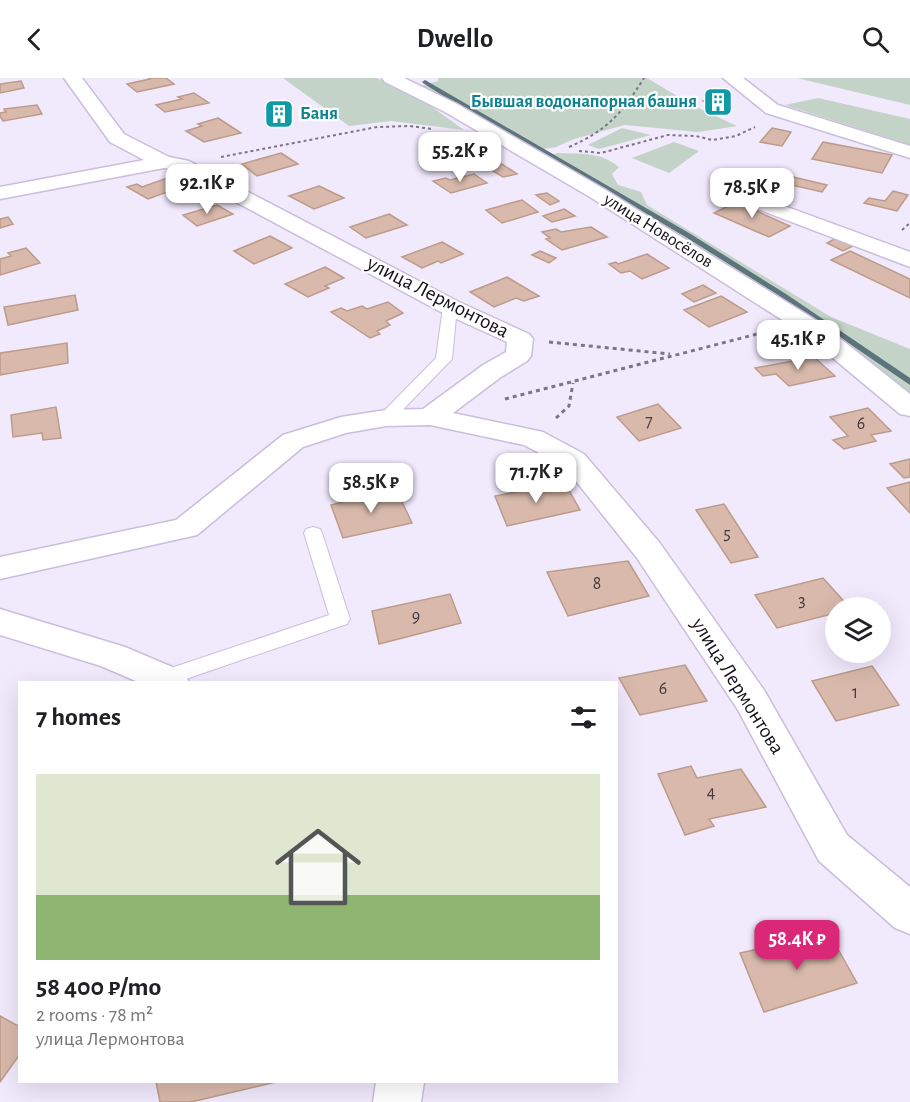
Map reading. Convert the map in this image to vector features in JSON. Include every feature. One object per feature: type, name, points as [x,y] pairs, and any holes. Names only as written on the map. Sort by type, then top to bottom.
[{"type":"street","name":"улица Лермонтова","points":[[73,78],[106,149],[173,163],[450,307],[520,339],[518,356],[492,371],[430,417]]},
{"type":"street","name":"улица Новосёлов","points":[[391,78],[451,108],[597,193],[813,329],[910,408]]},
{"type":"street","points":[[732,78],[772,109],[910,152]]},
{"type":"street","points":[[39,186],[106,149]]},
{"type":"street","points":[[0,193],[173,163]]},
{"type":"street","points":[[746,198],[910,260]]},
{"type":"street","name":"улица Лермонтова","points":[[430,417],[532,438],[574,460],[648,550],[751,699],[833,848],[910,914]]},
{"type":"street","points":[[0,568],[186,528],[292,441],[341,425],[386,418],[430,417]]},
{"type":"street","points":[[0,622],[113,656],[167,681]]},
{"type":"street","points":[[397,1102],[400,1083]]},
{"type":"lane","points":[[386,418],[444,359],[450,307]]},
{"type":"lane","points":[[167,681],[340,619],[313,533]]},
{"type":"path","points":[[563,148],[603,133],[620,117],[644,78]]},
{"type":"path","points":[[570,147],[580,151],[601,153],[668,135],[712,140],[736,136],[767,121],[797,116]]},
{"type":"path","points":[[173,163],[393,125],[418,125],[482,138],[494,134]]},
{"type":"path","points":[[496,401],[573,383],[674,354],[801,322]]},
{"type":"path","points":[[520,339],[674,354]]},
{"type":"path","points":[[532,438],[569,406],[573,383]]},
{"type":"green space","points":[[283,78],[377,78],[425,102],[464,130],[391,121],[349,126]]},
{"type":"green space","points":[[438,78],[647,78],[692,105],[737,126],[698,132],[625,125],[574,139],[556,147],[532,151],[418,87],[438,81]]},
{"type":"green space","points":[[797,78],[910,78],[910,105]]},
{"type":"green space","points":[[818,98],[910,119],[910,145],[785,105]]},
{"type":"green space","points":[[622,128],[651,135],[599,149],[588,145]]},
{"type":"green space","points":[[674,142],[699,151],[669,173],[632,158]]},
{"type":"green space","points":[[559,153],[598,156],[612,162],[619,167],[612,174],[618,185],[641,192],[647,205],[831,317],[910,349],[910,399],[667,227],[540,157]]},
{"type":"building","points":[[148,78],[166,78],[174,84],[137,92],[127,84],[150,79]]},
{"type":"building","points":[[21,81],[24,88],[0,93],[0,84]]},
{"type":"building","points":[[194,93],[209,103],[165,112],[156,105],[182,99],[178,97]]},
{"type":"building","name":"Бывшая водонапорная башня","points":[[713,96],[725,97],[731,100],[731,103],[715,106],[703,101]]},
{"type":"building","points":[[37,105],[42,114],[3,121],[0,116],[0,113],[6,112],[4,109]]},
{"type":"building","name":"Баня","points":[[283,109],[292,115],[275,120],[266,113]]},
{"type":"building","points":[[218,118],[241,133],[204,142],[186,131],[202,126],[198,124]]},
{"type":"building","points":[[772,128],[791,132],[782,146],[760,142]]},
{"type":"building","points":[[823,142],[892,155],[882,173],[812,159]]},
{"type":"building","points":[[281,153],[298,164],[257,176],[242,164]]},
{"type":"building","points":[[502,164],[517,174],[503,177],[488,168]]},
{"type":"building","points":[[474,174],[487,183],[451,193],[433,181],[446,178],[450,180]]},
{"type":"building","points":[[789,176],[827,185],[822,192],[783,183]]},
{"type":"building","points":[[167,178],[184,186],[148,199],[127,187],[137,184],[142,187]]},
{"type":"building","points":[[747,183],[764,186],[759,197],[741,194]]},
{"type":"building","points":[[319,186],[344,198],[314,209],[289,196]]},
{"type":"building","points":[[893,191],[908,195],[897,211],[864,203],[869,198],[885,201]]},
{"type":"building","points":[[547,193],[559,201],[550,205],[536,195]]},
{"type":"building","points":[[522,200],[538,212],[502,223],[486,210]]},
{"type":"building","points":[[736,202],[790,226],[769,237],[714,213]]},
{"type":"building","points":[[217,205],[233,214],[197,226],[183,215]]},
{"type":"building","points":[[564,209],[575,216],[552,222],[543,216]]},
{"type":"building","points":[[389,214],[407,225],[366,238],[350,227]]},
{"type":"building","points":[[8,217],[13,224],[0,228],[0,219]]},
{"type":"building","points":[[591,227],[607,237],[562,250],[546,239],[550,238],[542,232],[556,229],[561,232]]},
{"type":"building","points":[[270,236],[292,248],[254,264],[234,251]]},
{"type":"building","points":[[838,237],[855,245],[843,251],[827,243]]},
{"type":"building","points":[[442,242],[463,254],[422,268],[402,257]]},
{"type":"building","points":[[26,248],[40,263],[0,275],[0,259],[11,256],[8,253]]},
{"type":"building","points":[[540,251],[556,258],[549,263],[532,255]]},
{"type":"building","points":[[850,251],[910,279],[910,298],[831,260]]},
{"type":"building","points":[[647,254],[669,268],[642,279],[630,271],[621,273],[609,264],[616,262],[618,264]]},
{"type":"building","points":[[325,267],[344,278],[325,286],[329,288],[308,297],[285,284]]},
{"type":"building","points":[[507,277],[539,296],[524,301],[516,298],[494,307],[470,292]]},
{"type":"building","points":[[703,285],[716,293],[694,302],[682,294]]},
{"type":"building","points":[[75,295],[78,310],[8,325],[4,307]]},
{"type":"building","points":[[721,296],[747,312],[709,327],[684,310]]},
{"type":"building","points":[[388,302],[403,313],[386,321],[390,325],[377,331],[380,334],[370,338],[331,312],[341,308],[347,311],[362,306],[367,309]]},
{"type":"building","points":[[794,339],[808,351],[782,356],[769,343]]},
{"type":"building","points":[[67,343],[68,363],[0,375],[0,353]]},
{"type":"building","points":[[814,357],[835,376],[789,386],[776,374],[763,376],[755,368]]},
{"type":"building","points":[[658,404],[681,428],[639,441],[617,417]]},
{"type":"building","points":[[56,407],[61,438],[43,440],[42,433],[13,437],[11,415]]},
{"type":"building","points":[[868,408],[891,431],[871,435],[876,441],[844,449],[833,440],[848,436],[830,417]]},
{"type":"building","points":[[910,459],[910,477],[904,478],[890,464]]},
{"type":"building","points":[[910,482],[910,513],[887,488]]},
{"type":"building","points":[[565,483],[580,510],[507,526],[495,496]]},
{"type":"building","points":[[396,489],[412,523],[343,538],[331,505]]},
{"type":"building","points":[[724,504],[758,557],[731,563],[696,510]]},
{"type":"building","points":[[628,561],[649,596],[568,616],[547,572]]},
{"type":"building","points":[[823,578],[840,597],[825,597],[825,616],[777,628],[755,595]]},
{"type":"building","points":[[450,594],[461,623],[379,644],[372,611]]},
{"type":"building","points":[[685,665],[707,701],[640,715],[619,678]]},
{"type":"building","points":[[872,666],[899,705],[836,721],[812,681]]},
{"type":"building","points":[[691,766],[697,778],[741,769],[766,807],[709,819],[714,826],[685,835],[658,774]]},
{"type":"building","points":[[829,933],[857,983],[764,1012],[740,953]]},
{"type":"building","points":[[0,1016],[18,1026],[18,1057],[0,1082]]},
{"type":"building","points":[[156,1083],[272,1083],[191,1102],[160,1102]]},
{"type":"waterway","points":[[425,82],[719,255],[910,382]]},
{"type":"place","name":"Бывшая водонапорная башня","points":[[718,102]]},
{"type":"place","name":"Баня","points":[[279,114]]}]
